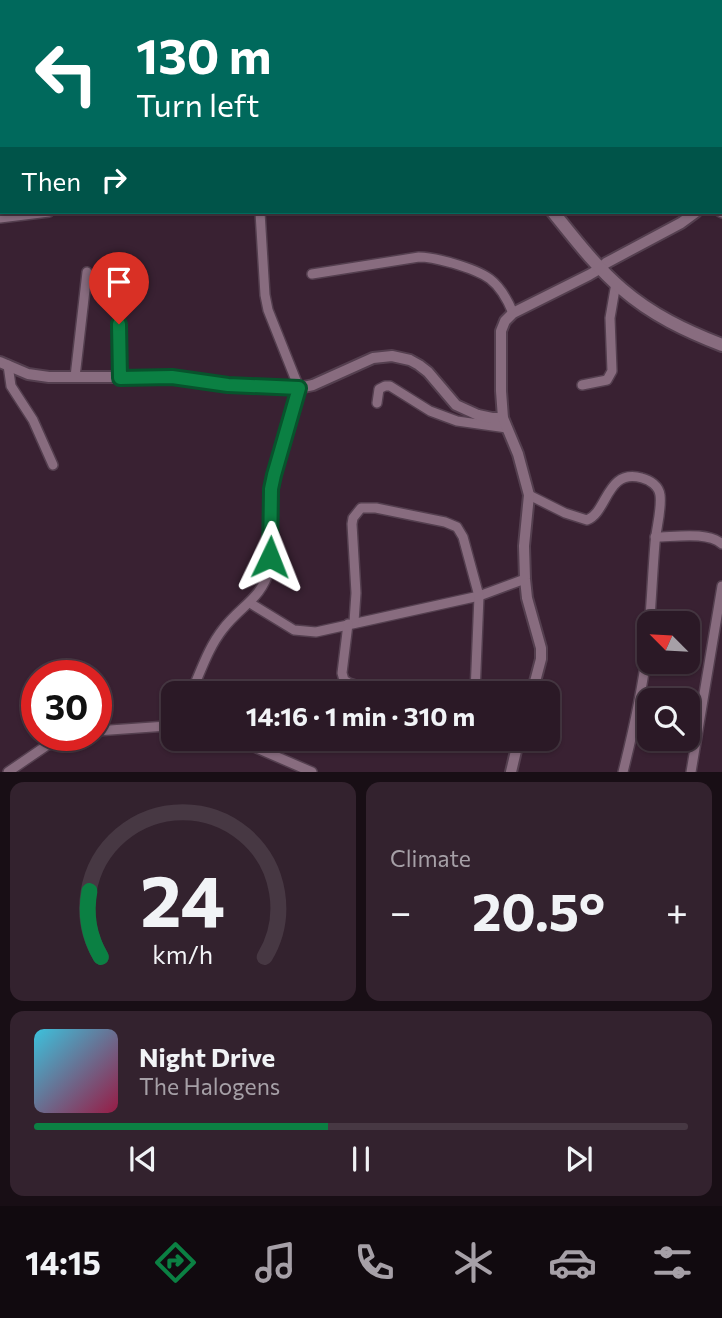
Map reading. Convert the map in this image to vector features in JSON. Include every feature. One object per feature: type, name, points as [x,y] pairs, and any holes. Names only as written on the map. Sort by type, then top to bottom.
[{"type":"main road","points":[[555,214],[601,268],[645,307],[670,322],[722,345]]},
{"type":"street","points":[[0,218],[32,214]]},
{"type":"street","points":[[196,681],[205,657],[224,627],[250,603],[267,578],[270,568],[271,489],[299,388],[268,310],[260,214]]},
{"type":"street","points":[[535,681],[541,648],[527,598],[525,579],[524,546],[529,495],[518,454],[505,423],[501,391],[501,331],[505,321],[513,313],[601,268],[693,214]]},
{"type":"street","points":[[312,274],[427,257],[477,270],[495,281],[513,313]]},
{"type":"street","points":[[75,377],[87,272]]},
{"type":"street","points":[[582,385],[610,377],[610,318],[616,283]]},
{"type":"street","points":[[119,297],[120,378]]},
{"type":"street","points":[[4,364],[38,376],[172,377],[228,385],[299,388],[313,385],[373,358],[392,356],[419,365],[460,408],[505,423]]},
{"type":"street","points":[[4,364],[11,386],[33,420],[52,465]]},
{"type":"street","points":[[377,403],[379,389],[390,386],[430,411],[457,421],[505,423]]},
{"type":"street","points":[[529,495],[565,513],[587,520],[599,511],[612,486],[626,478],[639,477],[652,482],[660,493],[647,649],[623,772]]},
{"type":"street","points":[[346,681],[342,673],[356,593],[352,524],[361,508],[376,508],[445,522],[457,527],[463,537],[479,596],[475,681]]},
{"type":"street","points":[[655,537],[709,536],[722,544]]},
{"type":"street","points":[[250,603],[298,632],[316,632],[479,596],[525,579]]},
{"type":"street","points":[[691,772],[722,586]]},
{"type":"street","points":[[112,731],[161,727]]},
{"type":"street","points":[[8,772],[39,751]]},
{"type":"street","points":[[260,751],[293,768],[312,772]]},
{"type":"street","points":[[511,772],[516,751]]},
{"type":"route","points":[[119,324],[120,378],[172,377],[228,385],[299,388],[271,489],[270,557]]}]
